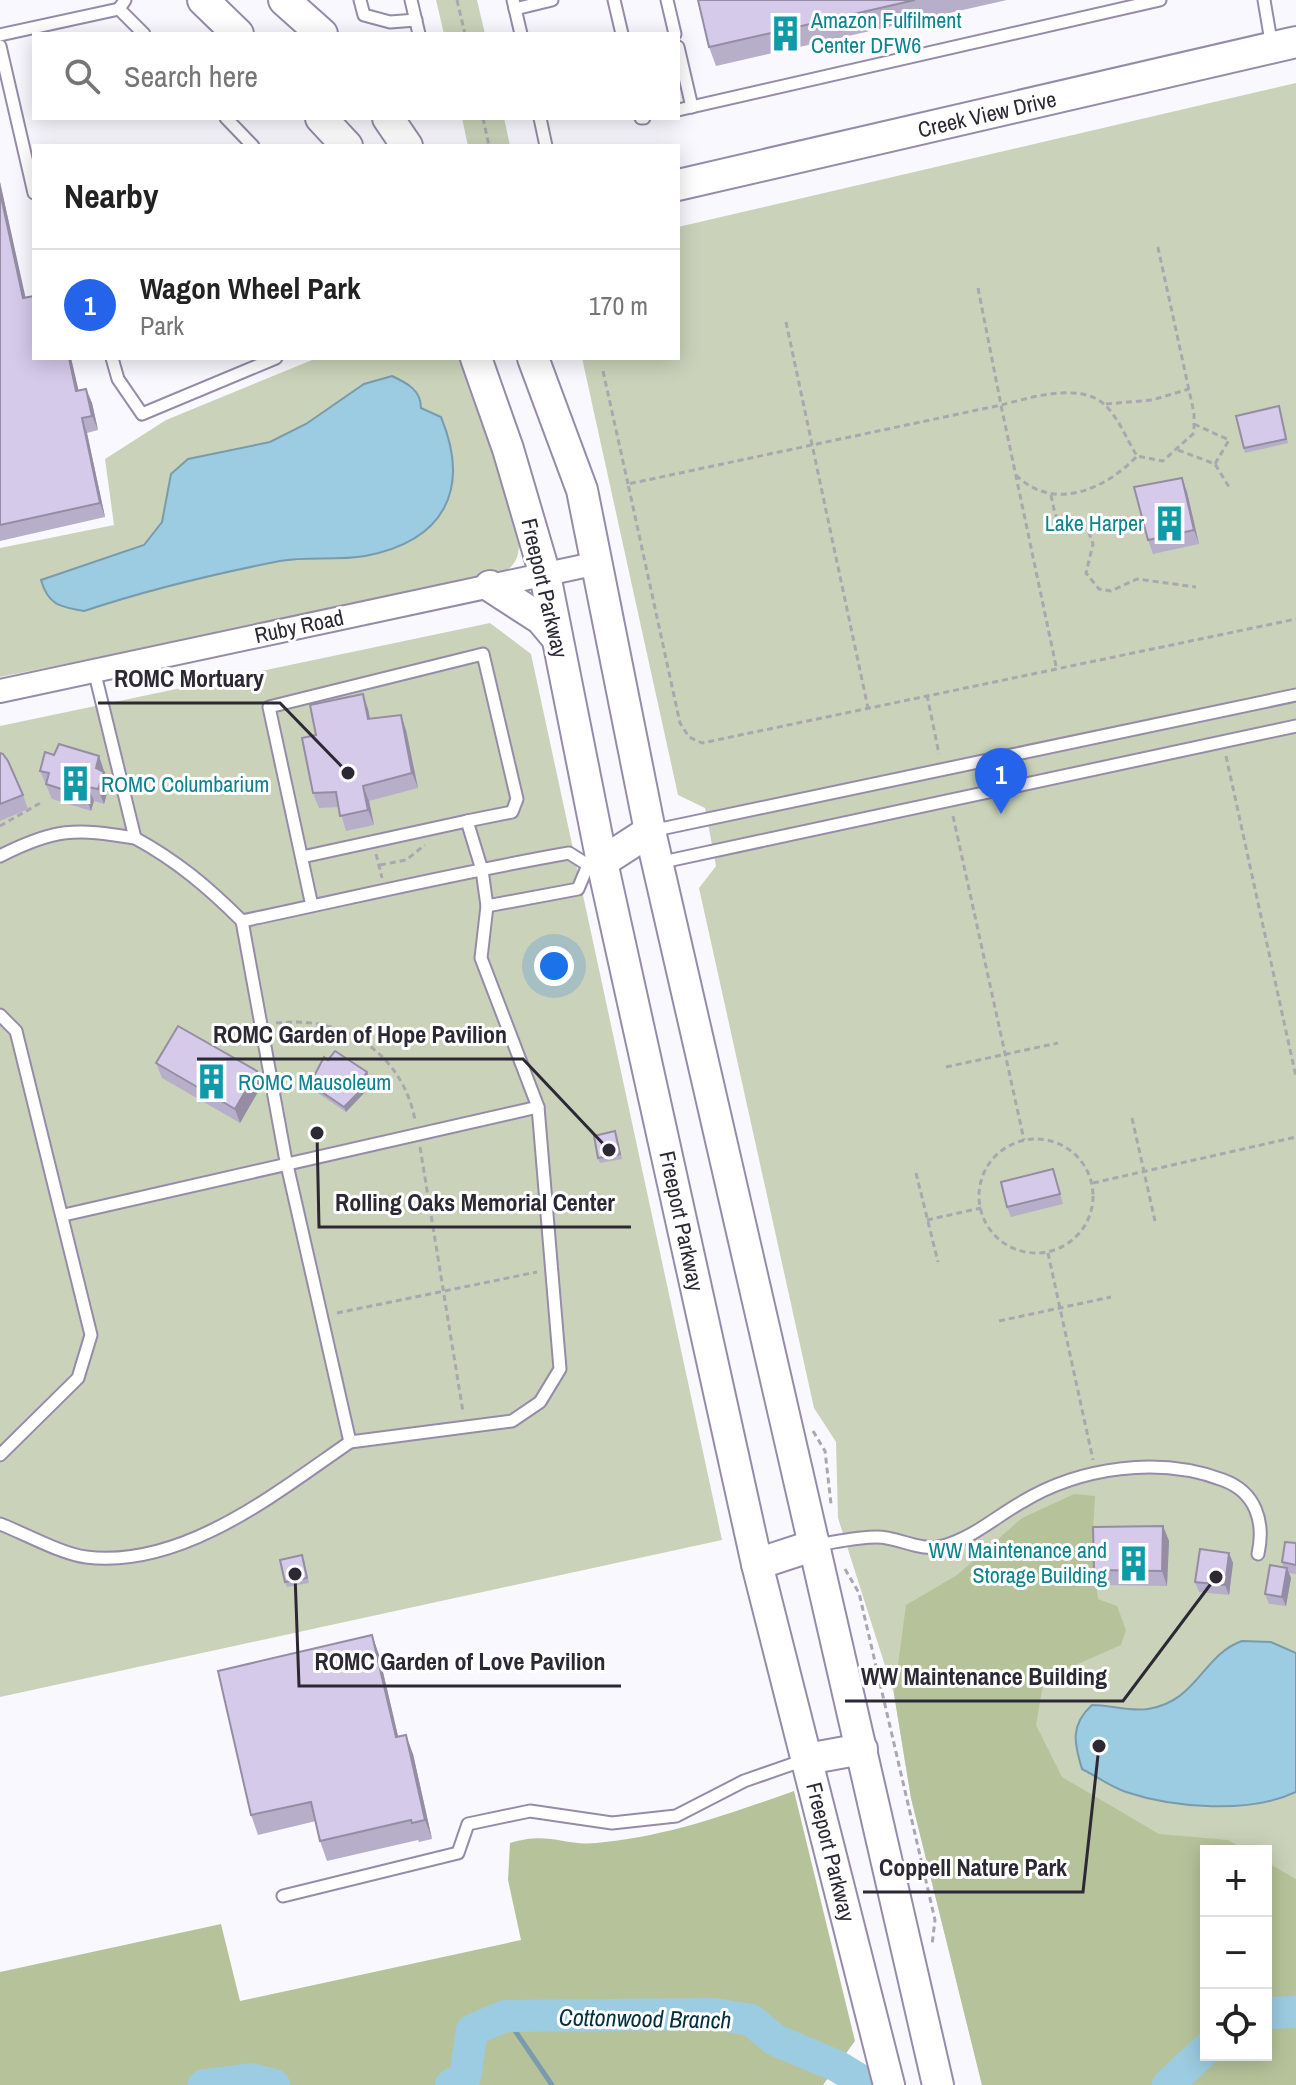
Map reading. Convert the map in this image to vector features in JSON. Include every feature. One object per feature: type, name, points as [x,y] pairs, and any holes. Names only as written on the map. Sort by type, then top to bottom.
[{"type":"main road","points":[[203,0],[236,32]]},
{"type":"main road","points":[[284,0],[320,32]]},
{"type":"main road","name":"Creek View Drive","points":[[680,185],[1284,45]]},
{"type":"main road","points":[[323,120],[345,144]]},
{"type":"main road","points":[[389,120],[406,144]]},
{"type":"main road","name":"Freeport Parkway","points":[[477,360],[508,449],[545,575],[595,864],[757,1564],[889,2085]]},
{"type":"main road","points":[[534,360],[582,490],[657,863],[825,1543],[862,1749],[938,2085]]},
{"type":"main road","points":[[490,586],[541,619],[558,639]]},
{"type":"main road","points":[[595,864],[650,831]]},
{"type":"main road","points":[[595,864],[657,863]]},
{"type":"main road","points":[[757,1564],[825,1543]]},
{"type":"main road","points":[[807,1759],[862,1749]]},
{"type":"street","name":"Ruby Road","points":[[0,691],[598,563]]},
{"type":"lane","points":[[107,0],[122,4],[143,32]]},
{"type":"lane","points":[[360,0],[364,15],[390,22],[416,20]]},
{"type":"lane","points":[[411,0],[419,32]]},
{"type":"lane","points":[[521,32],[514,4],[552,0]]},
{"type":"lane","points":[[614,0],[622,32]]},
{"type":"lane","points":[[667,0],[675,32]]},
{"type":"lane","points":[[680,110],[1160,0]]},
{"type":"lane","points":[[1264,0],[1284,45]]},
{"type":"lane","points":[[0,35],[122,4]]},
{"type":"lane","points":[[0,46],[32,184]]},
{"type":"lane","points":[[680,56],[692,107]]},
{"type":"lane","points":[[228,120],[251,144]]},
{"type":"lane","points":[[540,120],[546,144]]},
{"type":"lane","points":[[113,360],[118,379],[142,414],[271,360]]},
{"type":"lane","points":[[302,857],[512,812],[517,799],[483,654],[269,707],[312,906]]},
{"type":"lane","points":[[94,670],[135,838]]},
{"type":"lane","points":[[650,831],[1296,695]]},
{"type":"lane","points":[[657,863],[1296,726]]},
{"type":"lane","points":[[0,1524],[85,1557],[139,1554],[198,1539],[263,1501],[350,1442],[512,1421],[540,1402],[560,1369],[538,1107],[481,958],[487,906],[482,870],[467,821]]},
{"type":"lane","points":[[0,856],[36,838],[59,832],[86,830],[135,838],[173,859],[201,880],[242,921],[287,1165],[350,1442]]},
{"type":"lane","points":[[242,921],[569,853],[595,864],[578,889],[487,906]]},
{"type":"lane","points":[[0,1015],[16,1031],[64,1215],[91,1335],[78,1378],[0,1455]]},
{"type":"lane","points":[[64,1215],[538,1107]]},
{"type":"lane","points":[[825,1543],[879,1537],[913,1547],[940,1547],[960,1540],[1034,1494],[1095,1472],[1171,1468],[1237,1485],[1251,1500],[1261,1522],[1258,1554]]},
{"type":"lane","points":[[283,1896],[458,1853],[468,1824],[530,1811],[612,1823],[676,1816],[744,1781],[807,1759]]},
{"type":"path","points":[[457,0],[465,32]]},
{"type":"path","points":[[483,120],[489,144]]},
{"type":"path","points":[[1105,404],[1137,456],[1163,461],[1194,433],[1189,389],[1157,243]]},
{"type":"path","points":[[978,288],[1056,666]]},
{"type":"path","points":[[786,322],[868,708]]},
{"type":"path","points":[[603,371],[664,662],[680,723],[689,737],[702,743],[1056,666],[1296,619]]},
{"type":"path","points":[[628,484],[1065,394],[1088,396],[1105,404],[1152,400],[1189,389]]},
{"type":"path","points":[[1194,424],[1229,440],[1215,464]]},
{"type":"path","points":[[1178,450],[1215,464],[1229,487]]},
{"type":"path","points":[[1015,474],[1031,490],[1062,496],[1105,482],[1137,456]]},
{"type":"path","points":[[1051,495],[1055,514],[1061,523],[1088,530],[1093,544],[1086,573],[1099,589],[1111,591],[1137,579],[1196,587]]},
{"type":"path","points":[[927,695],[943,771]]},
{"type":"path","points":[[1223,741],[1296,1077]]},
{"type":"path","points":[[950,800],[1024,1140]]},
{"type":"path","points":[[0,826],[42,802]]},
{"type":"path","points":[[371,843],[380,865],[384,891]]},
{"type":"path","points":[[380,865],[406,860],[425,845]]},
{"type":"path","points":[[261,1025],[316,1021],[367,1042],[403,1084],[418,1135],[466,1427]]},
{"type":"path","points":[[946,1067],[1058,1043]]},
{"type":"path","points":[[1132,1118],[1155,1221]]},
{"type":"path","points":[[1092,1183],[1296,1137]]},
{"type":"path","points":[[1045,1139],[1068,1148],[1085,1165],[1092,1183],[1094,1201],[1086,1223],[1070,1242],[1048,1251],[1035,1253],[1009,1246],[989,1228],[981,1208],[979,1189],[988,1165],[1008,1146],[1024,1140],[1045,1139]]},
{"type":"path","points":[[916,1173],[938,1262]]},
{"type":"path","points":[[927,1220],[981,1208]]},
{"type":"path","points":[[1048,1251],[1095,1472]]},
{"type":"path","points":[[321,1316],[553,1269]]},
{"type":"path","points":[[999,1321],[1111,1297]]},
{"type":"path","points":[[825,1543],[859,1593],[935,1920],[931,1951]]},
{"type":"green space","points":[[436,0],[477,0],[485,32],[444,32]]},
{"type":"green space","points":[[1296,83],[1296,2085],[982,2085],[911,1798],[894,1694],[838,1518],[836,1442],[814,1408],[699,888],[716,866],[705,808],[678,795],[582,360],[680,360],[680,227]]},
{"type":"green space","points":[[462,120],[504,120],[510,144],[468,144]]},
{"type":"green space","points":[[312,360],[465,360],[519,546],[517,557],[505,571],[487,579],[0,677],[0,548],[114,525],[105,459],[166,420]]},
{"type":"green space","points":[[490,623],[531,654],[722,1540],[0,1697],[0,726]]},
{"type":"green space","points":[[1074,1494],[1095,1496],[1092,1547],[1098,1599],[1117,1606],[1126,1630],[1121,1645],[1044,1679],[1036,1725],[1062,1777],[1159,1834],[1228,1840],[1237,1845],[1200,1845],[1200,2061],[1272,2061],[1272,1865],[1296,1879],[1296,2085],[982,2085],[911,1798],[894,1694],[906,1605],[957,1575],[1022,1518]]},
{"type":"green space","points":[[794,1791],[855,2041],[823,2085],[0,2085],[0,1972],[221,1924],[240,2001],[521,1940],[508,1880],[510,1843],[535,1838],[596,1843],[647,1836],[721,1816]]},
{"type":"water","points":[[392,376],[416,392],[421,408],[441,417],[450,443],[453,467],[451,489],[444,508],[432,525],[414,538],[392,549],[365,556],[280,561],[230,571],[84,611],[62,606],[47,595],[41,580],[144,545],[162,522],[171,474],[188,459],[270,442],[306,424],[364,384]]},
{"type":"water","points":[[1242,1641],[1271,1642],[1296,1653],[1296,1792],[1257,1804],[1189,1805],[1126,1792],[1082,1769],[1077,1751],[1077,1727],[1092,1705],[1141,1710],[1165,1704],[1189,1688],[1217,1656]]},
{"type":"building","points":[[698,0],[915,0],[709,47]]},
{"type":"building","points":[[0,192],[23,298],[32,296],[32,360],[69,360],[76,391],[86,389],[92,416],[82,418],[100,503],[0,525]]},
{"type":"building","points":[[1279,406],[1286,439],[1244,448],[1236,416]]},
{"type":"building","name":"Lake Harper","points":[[1182,478],[1194,530],[1148,540],[1134,487]]},
{"type":"building","points":[[363,694],[368,719],[401,715],[412,773],[363,786],[368,810],[340,816],[336,792],[313,793],[302,738],[316,735],[310,705]]},
{"type":"building","name":"ROMC Columbarium","points":[[59,744],[99,756],[96,768],[104,772],[98,789],[88,787],[86,797],[46,784],[49,773],[40,771],[45,752],[54,755]]},
{"type":"building","points":[[0,753],[8,761],[23,795],[0,804]]},
{"type":"building","name":"ROMC Mausoleum","points":[[178,1026],[257,1071],[235,1109],[156,1063]]},
{"type":"building","points":[[335,1051],[367,1072],[360,1083],[365,1086],[344,1107],[310,1084],[324,1057],[328,1060]]},
{"type":"building","points":[[615,1131],[620,1154],[598,1158],[594,1136]]},
{"type":"building","points":[[1053,1169],[1060,1194],[1007,1207],[1001,1182]]},
{"type":"building","name":"WW Maintenance and Storage Building","points":[[1163,1526],[1162,1571],[1094,1570],[1093,1527]]},
{"type":"building","points":[[1285,1542],[1296,1543],[1296,1565],[1282,1562]]},
{"type":"building","points":[[1200,1549],[1229,1553],[1225,1585],[1195,1582]]},
{"type":"building","points":[[302,1555],[307,1578],[285,1582],[280,1560]]},
{"type":"building","points":[[1270,1565],[1287,1568],[1282,1597],[1265,1594]]},
{"type":"building","points":[[372,1635],[396,1737],[406,1735],[425,1820],[412,1823],[411,1820],[320,1841],[311,1802],[251,1815],[218,1671]]},
{"type":"waterway","name":"Cottonwood Branch","points":[[1272,2013],[1296,2012]]},
{"type":"waterway","name":"Cottonwood Branch","points":[[451,2085],[465,2077],[472,2030],[505,2016],[714,2014],[751,2020],[775,2040],[837,2066],[868,2085]]},
{"type":"waterway","points":[[505,2016],[552,2085]]},
{"type":"waterway","name":"Cottonwood Branch","points":[[1168,2085],[1200,2055]]},
{"type":"waterway","name":"Cottonwood Branch","points":[[204,2085],[251,2079],[274,2085]]},
{"type":"place","name":"Amazon Fulfilment Center DFW6","points":[[785,33]]},
{"type":"place","name":"Lake Harper","points":[[1170,523]]},
{"type":"place","name":"ROMC Mortuary","points":[[348,773]]},
{"type":"place","name":"ROMC Columbarium","points":[[75,784]]},
{"type":"place","name":"Wagon Wheel Park","points":[[1001,814]]},
{"type":"place","name":"ROMC Mausoleum","points":[[212,1082]]},
{"type":"place","name":"Rolling Oaks Memorial Center","points":[[317,1133]]},
{"type":"place","name":"ROMC Garden of Hope Pavilion","points":[[609,1150]]},
{"type":"place","name":"WW Maintenance and Storage Building","points":[[1133,1563]]},
{"type":"place","name":"ROMC Garden of Love Pavilion","points":[[295,1574]]},
{"type":"place","name":"WW Maintenance Building","points":[[1216,1577]]},
{"type":"place","name":"Coppell Nature Park","points":[[1099,1746]]}]
